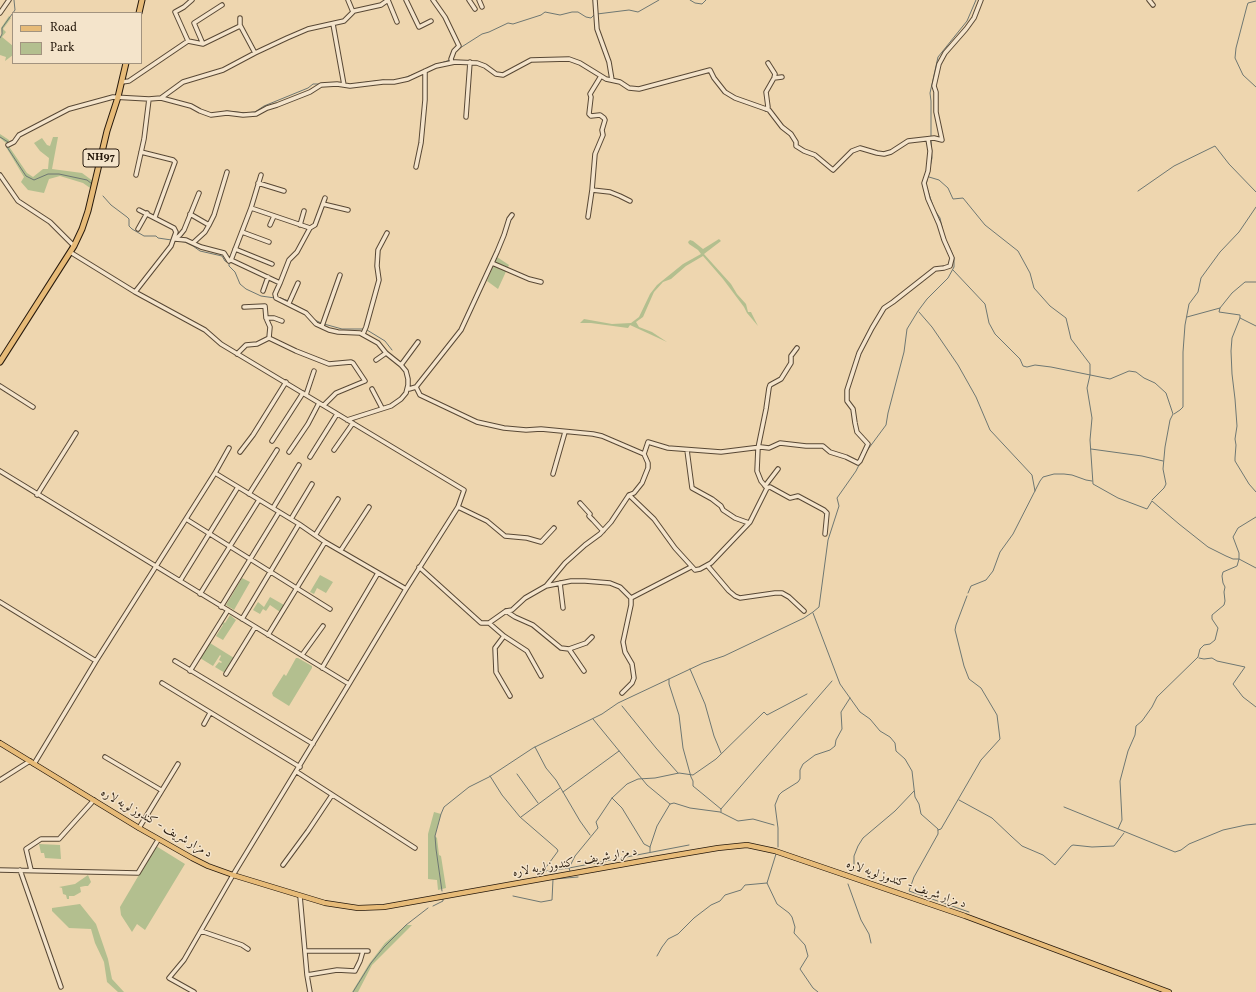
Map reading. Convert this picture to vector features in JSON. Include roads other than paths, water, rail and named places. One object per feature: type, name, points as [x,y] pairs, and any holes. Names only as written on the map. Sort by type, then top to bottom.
[{"type":"highway","points":[[139,12],[142,0]]},
{"type":"highway","name":"NH97","points":[[70,252],[82,229],[88,211],[107,130],[118,97],[126,64]]},
{"type":"highway","points":[[0,362],[70,252]]},
{"type":"main road","name":"د مزار شریف - کندوز لویه لاره","points":[[0,743],[158,840],[208,866],[324,903],[342,906],[384,907],[494,886],[718,848],[747,845],[775,851],[965,916],[1169,992]]},
{"type":"street","points":[[1,11],[9,0]]},
{"type":"street","points":[[188,41],[175,12],[192,0]]},
{"type":"street","points":[[348,0],[353,12]]},
{"type":"street","points":[[161,98],[183,82],[223,70],[255,53],[308,29],[344,22],[353,12],[381,5],[388,0],[397,22]]},
{"type":"street","points":[[406,0],[419,27],[431,20]]},
{"type":"street","points":[[433,0],[445,17],[459,46],[454,51],[451,59],[452,62]]},
{"type":"street","points":[[469,0],[475,9]]},
{"type":"street","points":[[479,0],[482,7]]},
{"type":"street","points":[[595,0],[597,29],[609,62],[612,80]]},
{"type":"street","points":[[8,145],[14,142],[19,135],[69,109],[113,97],[149,99],[161,98],[191,106],[200,112],[210,115],[227,113],[243,115],[256,114],[267,108],[310,92],[321,85],[350,86],[394,82],[408,79],[436,66],[452,62],[477,63],[486,66],[496,74],[503,75],[531,60],[569,59],[580,63],[601,76],[620,82],[629,88],[639,89],[710,70],[714,78],[725,92],[735,98],[766,109],[778,120],[782,127],[791,134],[796,142],[796,146],[815,156],[833,170],[852,151],[860,148],[884,154],[891,152],[908,141],[934,138],[942,140],[936,112],[936,92],[934,86],[939,64],[945,53],[966,30],[974,18],[981,0]]},
{"type":"street","points":[[1149,0],[1153,5]]},
{"type":"street","points":[[0,5],[1,11]]},
{"type":"street","points":[[203,44],[194,23],[222,5]]},
{"type":"street","points":[[240,18],[240,26],[255,53]]},
{"type":"street","points":[[334,24],[344,85]]},
{"type":"street","points":[[122,82],[128,81],[188,41],[203,44],[240,26]]},
{"type":"street","points":[[466,117],[470,62]]},
{"type":"street","points":[[766,109],[768,107],[766,92],[775,74],[768,63]]},
{"type":"street","points":[[416,167],[421,136],[425,71]]},
{"type":"street","points":[[588,217],[596,154],[603,135],[602,130],[605,120],[600,115],[591,116],[589,114],[592,97],[590,94],[601,76]]},
{"type":"street","points":[[774,78],[782,77]]},
{"type":"street","points":[[136,175],[149,99]]},
{"type":"street","points":[[546,586],[565,563],[603,531],[629,496],[634,493],[642,483],[648,468],[648,463],[644,454],[648,442],[656,445],[687,450],[721,452],[761,447],[769,448],[780,443],[823,446],[830,452],[858,463],[866,451],[868,444],[857,432],[853,409],[847,401],[847,390],[859,353],[884,308],[935,269],[950,266],[952,258],[928,199],[924,183],[928,171],[930,151],[928,139]]},
{"type":"street","points":[[141,152],[173,160],[175,162],[155,218]]},
{"type":"street","points":[[193,243],[205,232],[209,225],[227,172]]},
{"type":"street","points":[[0,175],[18,201],[50,222],[74,246]]},
{"type":"street","points":[[231,260],[251,208],[261,175]]},
{"type":"street","points":[[258,183],[284,191]]},
{"type":"street","points":[[592,190],[610,192],[630,202]]},
{"type":"street","points":[[175,238],[184,230],[198,193]]},
{"type":"street","points":[[325,198],[316,225],[310,228],[296,252],[289,260],[275,296],[306,313],[316,324],[338,332],[363,334],[378,343],[386,353],[401,365],[406,371],[408,379],[406,393],[401,399],[391,406],[348,420]]},
{"type":"street","points":[[323,204],[348,210]]},
{"type":"street","points":[[251,208],[310,228]]},
{"type":"street","points":[[135,292],[171,246],[176,232],[174,228],[139,210]]},
{"type":"street","points":[[300,225],[304,211]]},
{"type":"street","points":[[138,229],[147,213]]},
{"type":"street","points":[[190,214],[209,225]]},
{"type":"street","points":[[408,385],[409,389],[416,387],[461,330],[512,215]]},
{"type":"street","points":[[270,225],[274,216]]},
{"type":"street","points":[[242,232],[269,242]]},
{"type":"street","points":[[363,334],[379,280],[377,266],[378,250],[386,233]]},
{"type":"street","points":[[175,238],[193,243],[200,247],[224,253],[229,261],[231,260],[280,283]]},
{"type":"street","points":[[235,249],[272,264]]},
{"type":"street","points":[[70,252],[135,292],[205,330],[221,344],[237,354],[464,490],[458,507],[419,567],[297,772],[233,875],[184,960],[169,978],[194,992]]},
{"type":"street","points":[[492,263],[529,279],[541,282]]},
{"type":"street","points":[[322,326],[340,276]]},
{"type":"street","points":[[263,291],[268,277]]},
{"type":"street","points":[[289,304],[298,284]]},
{"type":"street","points":[[244,307],[265,306],[266,318],[270,327],[268,338]]},
{"type":"street","points":[[266,318],[274,318],[282,321]]},
{"type":"street","points":[[237,354],[246,345],[256,344],[268,338]]},
{"type":"street","points":[[268,338],[329,364],[353,363],[365,381],[336,393],[324,405]]},
{"type":"street","points":[[401,365],[418,342]]},
{"type":"street","points":[[796,348],[791,356],[791,363],[781,379],[770,385],[758,448],[757,471],[761,481],[766,487],[770,487],[790,498],[798,496],[824,510],[827,513],[825,534]]},
{"type":"street","points":[[376,360],[386,353]]},
{"type":"street","points":[[272,441],[305,394],[314,371]]},
{"type":"street","points":[[240,452],[253,435],[286,382]]},
{"type":"street","points":[[0,386],[33,407]]},
{"type":"street","points":[[416,387],[420,395],[483,424],[504,428],[526,430],[541,429],[593,434],[602,436],[644,454]]},
{"type":"street","points":[[372,389],[382,408]]},
{"type":"street","points":[[289,452],[320,403]]},
{"type":"street","points":[[310,457],[337,414]]},
{"type":"street","points":[[334,450],[353,423]]},
{"type":"street","points":[[553,474],[565,432]]},
{"type":"street","points":[[37,495],[76,433]]},
{"type":"street","points":[[0,780],[32,763],[155,566],[159,563],[229,448]]},
{"type":"street","points":[[249,494],[276,450]]},
{"type":"street","points":[[687,450],[692,488],[712,499],[721,506],[723,510],[735,518],[749,523]]},
{"type":"street","points":[[273,508],[299,465]]},
{"type":"street","points":[[629,496],[654,519],[672,544],[695,570],[711,563],[749,523],[766,487],[778,469]]},
{"type":"street","points":[[0,472],[349,684]]},
{"type":"street","points":[[215,473],[316,534],[325,542],[406,589]]},
{"type":"street","points":[[291,519],[312,484]]},
{"type":"street","points":[[180,582],[238,487]]},
{"type":"street","points":[[316,534],[338,499]]},
{"type":"street","points":[[200,594],[259,500]]},
{"type":"street","points":[[580,503],[590,514],[589,516],[603,531]]},
{"type":"street","points":[[341,550],[370,507]]},
{"type":"street","points":[[458,507],[487,521],[505,536],[527,538],[541,542],[554,528]]},
{"type":"street","points":[[221,606],[279,512]]},
{"type":"street","points":[[186,519],[330,609]]},
{"type":"street","points":[[242,619],[299,524]]},
{"type":"street","points":[[268,635],[325,542]]},
{"type":"street","points":[[707,565],[729,592],[735,596],[740,598],[782,593],[789,597],[804,611]]},
{"type":"street","points":[[419,567],[481,623],[489,623],[506,611],[512,610],[525,598],[546,586],[585,581],[610,584],[620,587],[631,598],[631,605],[623,642],[625,652],[632,664],[634,678],[632,683],[622,693]]},
{"type":"street","points":[[631,598],[692,567]]},
{"type":"street","points":[[322,668],[378,573]]},
{"type":"street","points":[[560,583],[563,608]]},
{"type":"street","points":[[1,604],[96,661]]},
{"type":"street","points":[[190,671],[228,610]]},
{"type":"street","points":[[506,611],[533,625],[561,648],[569,649],[581,645],[592,637]]},
{"type":"street","points":[[489,623],[504,636],[527,650],[541,676]]},
{"type":"street","points":[[302,655],[323,626]]},
{"type":"street","points":[[226,674],[255,627]]},
{"type":"street","points":[[504,636],[495,648],[496,672],[510,696]]},
{"type":"street","points":[[569,649],[584,671]]},
{"type":"street","points":[[175,661],[313,744]]},
{"type":"street","points":[[162,683],[300,767]]},
{"type":"street","points":[[204,724],[210,713]]},
{"type":"street","points":[[105,757],[161,790]]},
{"type":"street","points":[[139,828],[178,764]]},
{"type":"street","points":[[297,772],[415,848]]},
{"type":"street","points":[[283,865],[332,795]]},
{"type":"street","points":[[31,870],[26,849],[41,839],[59,839],[94,800]]},
{"type":"street","points":[[0,870],[138,872],[158,840]]},
{"type":"street","points":[[20,870],[61,987]]},
{"type":"street","points":[[300,896],[307,975],[310,992]]},
{"type":"street","points":[[201,930],[242,945],[248,949]]},
{"type":"street","points":[[305,951],[365,951],[355,971],[337,970],[307,975]]},
{"type":"waterway","points":[[14,0],[15,10],[14,12]]},
{"type":"waterway","points":[[597,14],[629,10],[638,12],[659,0]]},
{"type":"waterway","points":[[690,0],[695,3],[702,4],[706,0]]},
{"type":"waterway","points":[[931,136],[930,93],[938,57],[967,21],[976,0]]},
{"type":"waterway","points":[[1256,1],[1248,3],[1236,48],[1235,58],[1243,75],[1256,87]]},
{"type":"waterway","points":[[460,48],[482,34],[508,23],[513,24],[541,15],[545,12],[560,15],[578,12],[591,18],[594,15]]},
{"type":"waterway","points":[[0,38],[2,28],[12,14]]},
{"type":"waterway","points":[[438,64],[450,60]]},
{"type":"waterway","points":[[401,79],[420,72]]},
{"type":"waterway","points":[[353,84],[384,80]]},
{"type":"waterway","points":[[226,111],[246,113],[255,112],[264,106],[308,88],[313,84],[320,84]]},
{"type":"waterway","points":[[0,137],[8,142],[7,147],[26,176],[34,180],[48,174],[59,174],[87,180],[92,184]]},
{"type":"waterway","points":[[926,185],[932,158],[931,139]]},
{"type":"waterway","points":[[1138,191],[1174,166],[1215,146],[1229,164],[1256,192]]},
{"type":"waterway","points":[[929,177],[939,180],[948,188],[953,199],[963,198],[985,225],[1018,251],[1030,273],[1034,288],[1050,306],[1066,318],[1071,339],[1090,364],[1090,375],[1087,388],[1092,418],[1090,440],[1093,484],[1118,498],[1147,509],[1152,501],[1208,547],[1233,559],[1239,559],[1256,568]]},
{"type":"waterway","points":[[927,188],[933,206]]},
{"type":"waterway","points":[[103,196],[111,205],[129,219],[129,226],[132,229],[144,236],[156,236],[158,238],[185,242],[200,251],[222,256],[235,272],[240,284],[246,289],[261,296],[275,298]]},
{"type":"waterway","points":[[1174,414],[1183,407],[1183,352],[1185,325],[1189,304],[1198,292],[1201,278],[1220,252],[1239,232],[1256,207]]},
{"type":"waterway","points":[[934,209],[940,218],[944,236]]},
{"type":"waterway","points":[[866,452],[886,425],[904,352],[907,329],[927,299],[948,278],[954,267],[954,258],[949,246]]},
{"type":"waterway","points":[[953,270],[985,304],[989,323],[995,334],[1020,359],[1023,366],[1027,367],[1035,365],[1051,367],[1110,379],[1129,371],[1136,372],[1155,383],[1166,393],[1173,414],[1170,420],[1165,447],[1163,469],[1166,484],[1152,500]]},
{"type":"waterway","points":[[1220,308],[1232,293],[1245,282],[1256,282]]},
{"type":"waterway","points":[[280,298],[289,301]]},
{"type":"waterway","points":[[291,303],[308,312]]},
{"type":"waterway","points":[[1187,317],[1220,308],[1219,312],[1240,315],[1232,338],[1231,351],[1237,426],[1235,439],[1235,461],[1249,484],[1256,492]]},
{"type":"waterway","points":[[919,312],[932,327],[958,365],[976,397],[990,430],[1032,475],[1035,491]]},
{"type":"waterway","points":[[1240,318],[1256,326]]},
{"type":"waterway","points":[[315,320],[321,323]]},
{"type":"waterway","points":[[324,324],[342,329],[364,329]]},
{"type":"waterway","points":[[367,330],[385,341],[392,350]]},
{"type":"waterway","points":[[1091,449],[1142,456],[1163,461]]},
{"type":"waterway","points":[[442,891],[435,836],[444,807],[469,787],[489,777],[533,748],[602,714],[618,703],[703,663],[724,656],[804,618],[819,607],[828,540],[839,506],[837,498],[860,463]]},
{"type":"waterway","points":[[968,593],[971,586],[986,580],[993,571],[1000,552],[1013,534],[1043,477],[1054,474],[1064,474],[1092,481]]},
{"type":"waterway","points":[[1118,829],[1122,820],[1120,781],[1128,751],[1135,735],[1136,726],[1142,721],[1157,697],[1198,657],[1200,649],[1204,645],[1210,644],[1215,640],[1218,628],[1212,619],[1212,615],[1224,605],[1225,587],[1222,576],[1223,572],[1237,566],[1239,559],[1239,553],[1233,537],[1238,528],[1256,517]]},
{"type":"waterway","points":[[938,830],[941,829],[981,760],[1000,739],[997,715],[981,688],[969,679],[964,666],[955,630],[967,596]]},
{"type":"waterway","points":[[813,613],[840,684],[860,712],[870,719],[880,731],[890,737],[895,743],[896,751],[905,759],[912,771],[915,797],[919,804],[921,814],[938,829],[938,834],[914,877],[909,891],[969,912]]},
{"type":"waterway","points":[[1199,658],[1212,658],[1217,661],[1245,667],[1233,684],[1243,697],[1256,707]]},
{"type":"waterway","points":[[690,669],[705,704],[714,736],[721,753]]},
{"type":"waterway","points":[[669,679],[669,684],[679,715],[683,748],[693,781],[693,786],[721,809],[721,812]]},
{"type":"waterway","points":[[721,809],[832,681]]},
{"type":"waterway","points":[[570,871],[569,868],[575,856],[598,828],[596,822],[612,798],[627,784],[638,779],[655,778],[679,773],[693,775],[716,759],[764,712],[767,715],[807,694]]},
{"type":"waterway","points":[[778,847],[778,828],[775,805],[779,795],[798,782],[800,779],[800,770],[803,764],[815,755],[830,750],[835,746],[836,740],[842,729],[841,712],[850,698]]},
{"type":"waterway","points":[[622,706],[678,773]]},
{"type":"waterway","points":[[593,719],[647,785],[670,804]]},
{"type":"waterway","points":[[535,747],[546,768],[556,780],[590,835]]},
{"type":"waterway","points":[[563,792],[619,751]]},
{"type":"waterway","points":[[517,774],[538,803]]},
{"type":"waterway","points":[[490,776],[502,795],[520,817],[557,849],[558,851],[544,870]]},
{"type":"waterway","points":[[521,817],[560,788]]},
{"type":"waterway","points":[[853,869],[854,856],[863,838],[895,811],[914,791]]},
{"type":"waterway","points":[[612,798],[622,808],[644,844],[650,847]]},
{"type":"waterway","points":[[959,800],[992,818],[1022,846],[1043,855],[1055,865],[1073,845],[1092,847],[1114,846],[1124,833]]},
{"type":"waterway","points":[[650,852],[650,847],[657,826],[670,804],[674,803],[690,808],[720,812],[738,821],[753,819],[774,825]]},
{"type":"waterway","points":[[1064,807],[1175,852],[1181,850],[1189,844],[1223,830],[1256,824]]},
{"type":"waterway","points":[[537,872],[569,868],[689,845]]},
{"type":"waterway","points":[[776,854],[767,883],[777,904],[792,917],[795,927],[794,933],[805,945],[808,956],[800,969],[813,988],[818,992]]},
{"type":"waterway","points":[[555,879],[578,877]]},
{"type":"waterway","points":[[513,896],[541,902],[552,900],[553,879]]},
{"type":"waterway","points":[[657,956],[668,939],[678,934],[694,918],[711,905],[720,901],[725,895],[741,890],[745,885],[767,883]]},
{"type":"waterway","points":[[848,884],[861,920],[869,934],[871,943]]},
{"type":"waterway","points":[[433,906],[443,901],[443,899]]},
{"type":"waterway","points":[[353,992],[371,963],[384,947],[406,925],[428,908]]}]
